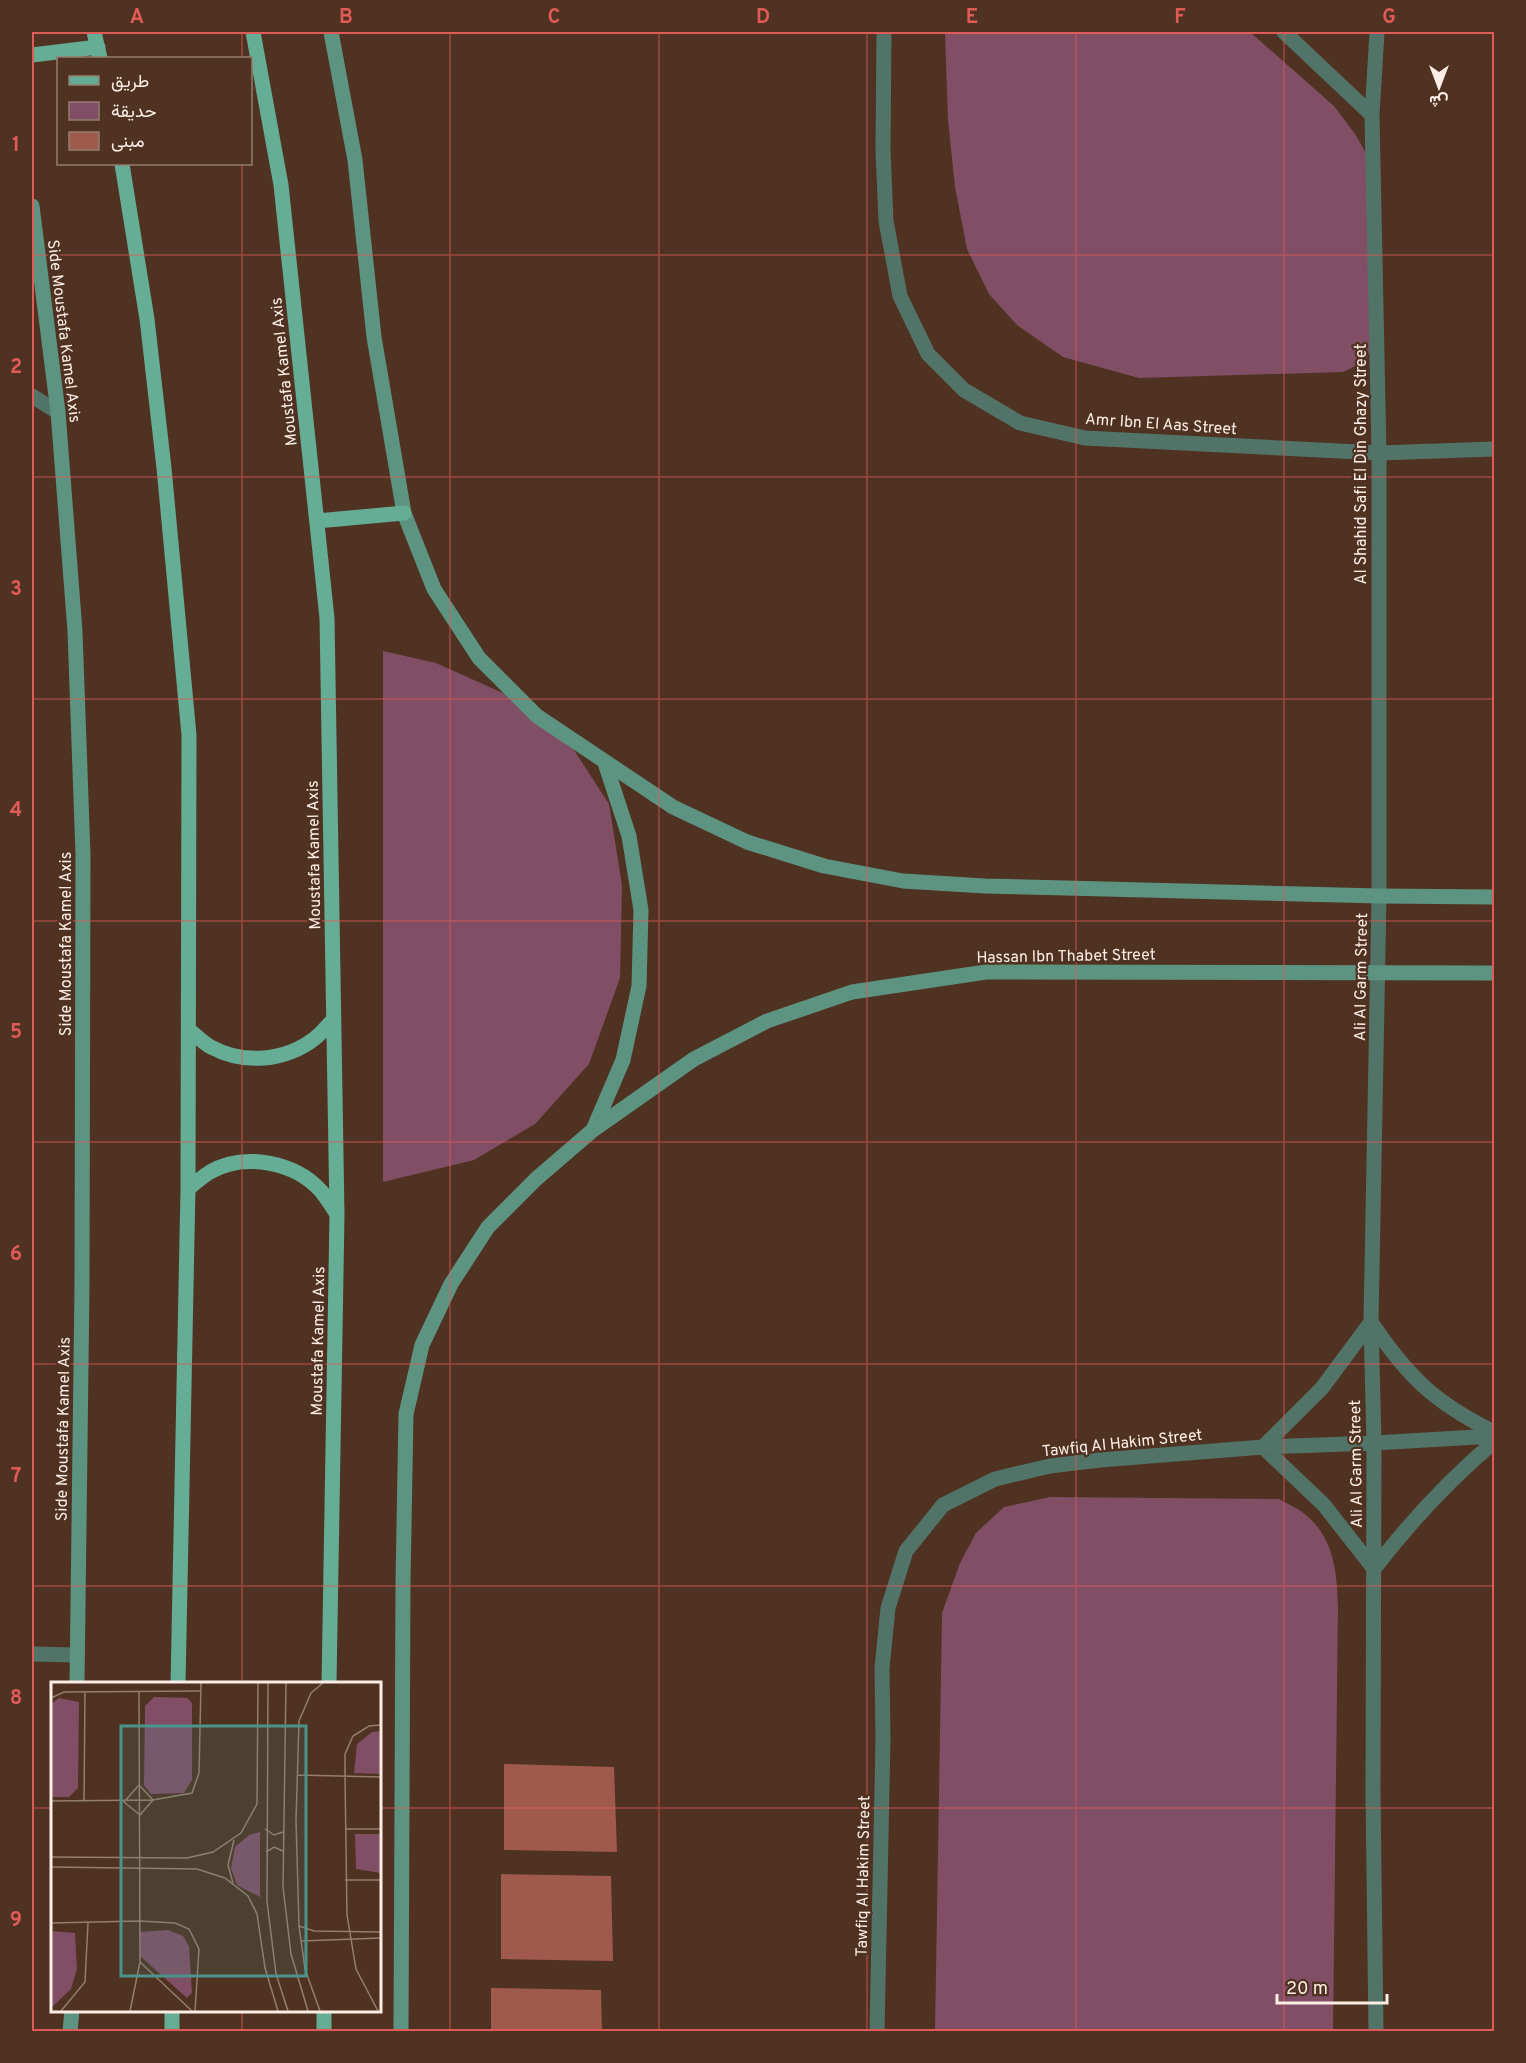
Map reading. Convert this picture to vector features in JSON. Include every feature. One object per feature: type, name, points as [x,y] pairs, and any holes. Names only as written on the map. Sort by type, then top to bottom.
[{"type":"main road","points":[[32,55],[99,53],[94,32]]},
{"type":"main road","name":"Moustafa Kamel Axis","points":[[253,32],[281,185],[327,618],[337,1214],[329,1682]]},
{"type":"main road","points":[[122,165],[149,331],[189,735],[188,1189],[178,1682]]},
{"type":"main road","points":[[317,521],[404,513]]},
{"type":"main road","points":[[189,1030],[210,1047],[236,1057],[264,1059],[291,1053],[315,1039],[334,1019]]},
{"type":"main road","points":[[188,1189],[212,1171],[239,1162],[269,1162],[297,1172],[320,1190],[337,1214]]},
{"type":"main road","points":[[172,2012],[172,2031]]},
{"type":"main road","points":[[324,2012],[324,2031]]},
{"type":"street","points":[[331,32],[355,160],[374,337],[404,513],[434,589],[479,658],[537,716],[673,807],[747,842],[824,866],[903,881],[985,886],[1494,897]]},
{"type":"street","name":"Amr Ibn El Aas Street","points":[[884,32],[883,151],[886,221],[900,296],[928,354],[964,390],[1020,423],[1085,438],[1379,453],[1494,449]]},
{"type":"street","points":[[1284,32],[1372,115]]},
{"type":"street","name":"Al Shahid Safi El Din Ghazy Street","points":[[1377,32],[1372,115],[1379,453],[1379,896]]},
{"type":"street","name":"Side Moustafa Kamel Axis","points":[[32,206],[37,292],[58,412],[75,631],[84,854],[77,1682]]},
{"type":"street","points":[[32,396],[58,412]]},
{"type":"street","points":[[593,1130],[623,1060],[639,986],[641,910],[629,836],[605,763]]},
{"type":"street","name":"Ali Al Garm Street","points":[[1376,2031],[1373,1792],[1374,1443],[1371,1322],[1379,896]]},
{"type":"street","name":"Hassan Ibn Thabet Street","points":[[401,2031],[406,1414],[422,1345],[451,1284],[489,1227],[536,1179],[593,1130],[705,1054],[767,1021],[852,992],[986,972],[1494,972]]},
{"type":"street","points":[[1494,1434],[1462,1416],[1426,1390],[1396,1358],[1371,1322],[1322,1389],[1263,1447],[1324,1505],[1374,1569],[1433,1498],[1494,1442]]},
{"type":"street","name":"Tawfiq Al Hakim Street","points":[[877,2031],[883,1739],[882,1668],[888,1608],[906,1551],[943,1505],[995,1479],[1050,1466],[1263,1447],[1374,1443],[1494,1434]]},
{"type":"street","points":[[32,1653],[77,1655]]},
{"type":"street","points":[[70,2031],[72,2012]]},
{"type":"green space","points":[[945,32],[1250,32],[1334,106],[1355,134],[1370,160],[1374,339],[1366,361],[1343,372],[1139,378],[1063,357],[1017,325],[989,294],[967,249],[955,187],[948,120]]},
{"type":"green space","points":[[383,651],[436,663],[505,694],[574,750],[609,804],[622,885],[620,978],[589,1064],[535,1124],[474,1160],[383,1182]]},
{"type":"green space","points":[[1050,1497],[1279,1499],[1304,1513],[1323,1535],[1335,1569],[1338,1606],[1333,2031],[935,2031],[942,1613],[960,1563],[976,1533],[1004,1507]]},
{"type":"building","points":[[504,1764],[614,1767],[617,1852],[504,1850]]},
{"type":"building","points":[[501,1874],[611,1876],[613,1961],[501,1959]]},
{"type":"building","points":[[491,1988],[601,1990],[602,2032],[491,2032]]}]
